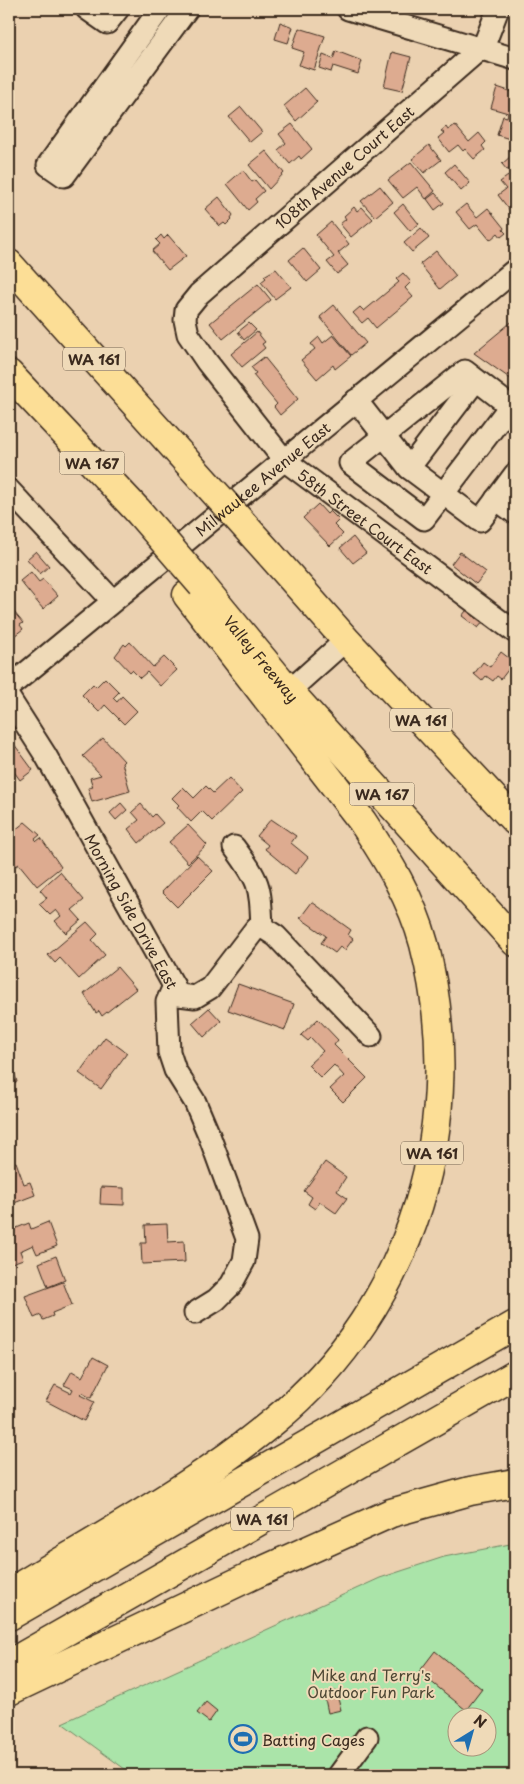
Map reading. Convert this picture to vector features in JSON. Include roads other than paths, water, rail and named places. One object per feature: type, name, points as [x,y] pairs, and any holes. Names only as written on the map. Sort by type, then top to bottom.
[{"type":"highway","name":"WA 161","points":[[9,264],[346,640],[515,821]]},
{"type":"highway","name":"Valley Freeway","points":[[9,374],[46,414],[194,590],[289,691],[515,942]]},
{"type":"highway","name":"WA 161","points":[[9,1593],[119,1527],[237,1449],[275,1420],[335,1360],[368,1314],[400,1255],[419,1206],[436,1135],[440,1097],[437,1019],[423,942],[405,894],[387,859],[362,821],[194,590]]},
{"type":"highway","points":[[9,1616],[515,1325]]},
{"type":"highway","name":"WA 161","points":[[9,1664],[515,1375]]},
{"type":"highway","points":[[9,1690],[246,1578],[391,1513],[461,1493],[515,1482]]},
{"type":"street","points":[[87,9],[107,23],[118,9]]},
{"type":"street","points":[[160,9],[48,165],[64,176],[187,9]]},
{"type":"street","points":[[348,9],[515,59]]},
{"type":"street","name":"108th Avenue Court East","points":[[185,320],[186,310],[199,294],[480,48],[486,40],[498,9]]},
{"type":"street","name":"Milwaukee Avenue East","points":[[9,687],[112,600],[515,270]]},
{"type":"street","name":"58th Street Court East","points":[[185,320],[188,334],[207,362],[284,460],[515,632]]},
{"type":"street","points":[[465,371],[476,380],[513,408],[424,519],[350,463],[465,371]]},
{"type":"street","points":[[409,468],[476,380]]},
{"type":"street","points":[[356,400],[409,468],[480,521],[515,474]]},
{"type":"street","points":[[9,490],[112,600]]},
{"type":"street","points":[[496,499],[515,513]]},
{"type":"street","points":[[289,691],[346,640]]},
{"type":"street","name":"Morning Side Drive East","points":[[9,698],[50,764],[179,995],[195,997],[210,988],[256,928],[262,927]]},
{"type":"street","points":[[234,847],[254,873],[260,889],[262,927],[276,936],[370,1036]]},
{"type":"street","points":[[174,986],[167,1002],[169,1052],[175,1070],[194,1102],[210,1136],[247,1239],[244,1261],[231,1285],[216,1300],[195,1313]]},
{"type":"street","points":[[339,1775],[367,1737]]},
{"type":"place","name":"Batting Cages","points":[[243,1739]]},
{"type":"park label","name":"Mike and Terry's Outdoor Fun Park","points":[[371,1682]]}]
